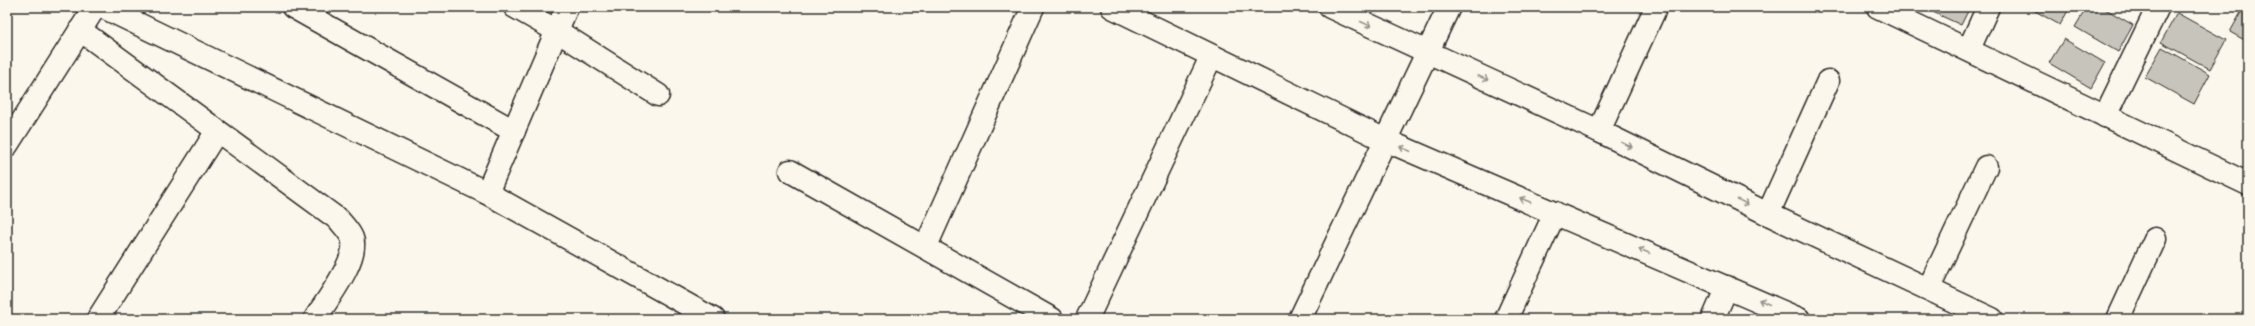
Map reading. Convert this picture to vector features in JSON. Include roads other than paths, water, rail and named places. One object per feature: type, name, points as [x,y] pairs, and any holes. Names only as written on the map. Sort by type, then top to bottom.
[{"type":"street","points":[[7,145],[95,7]]},
{"type":"street","points":[[103,7],[487,193],[713,319]]},
{"type":"street","points":[[293,7],[514,131]]},
{"type":"street","points":[[515,7],[557,31],[658,95]]},
{"type":"street","points":[[487,193],[567,7]]},
{"type":"street","points":[[926,246],[1033,7]]},
{"type":"street","points":[[1330,7],[1599,131],[1768,214],[1992,319]]},
{"type":"street","points":[[1300,319],[1449,7]]},
{"type":"street","points":[[1599,131],[1656,7]]},
{"type":"street","points":[[1878,7],[2105,116],[2246,179]]},
{"type":"street","points":[[1968,49],[1988,7]]},
{"type":"street","points":[[2105,116],[2158,7]]},
{"type":"street","points":[[1122,9],[1211,57],[1385,140],[1799,319]]},
{"type":"street","points":[[80,30],[339,220],[352,238],[353,251],[349,264],[315,319]]},
{"type":"street","points":[[1087,319],[1211,57]]},
{"type":"street","points":[[1768,214],[1828,81]]},
{"type":"street","points":[[98,319],[217,131]]},
{"type":"street","points":[[1928,288],[1986,167]]},
{"type":"street","points":[[790,172],[926,246],[1052,319]]},
{"type":"street","points":[[1506,319],[1555,213]]},
{"type":"street","points":[[2118,319],[2155,239]]},
{"type":"street","points":[[1713,319],[1727,287]]}]
